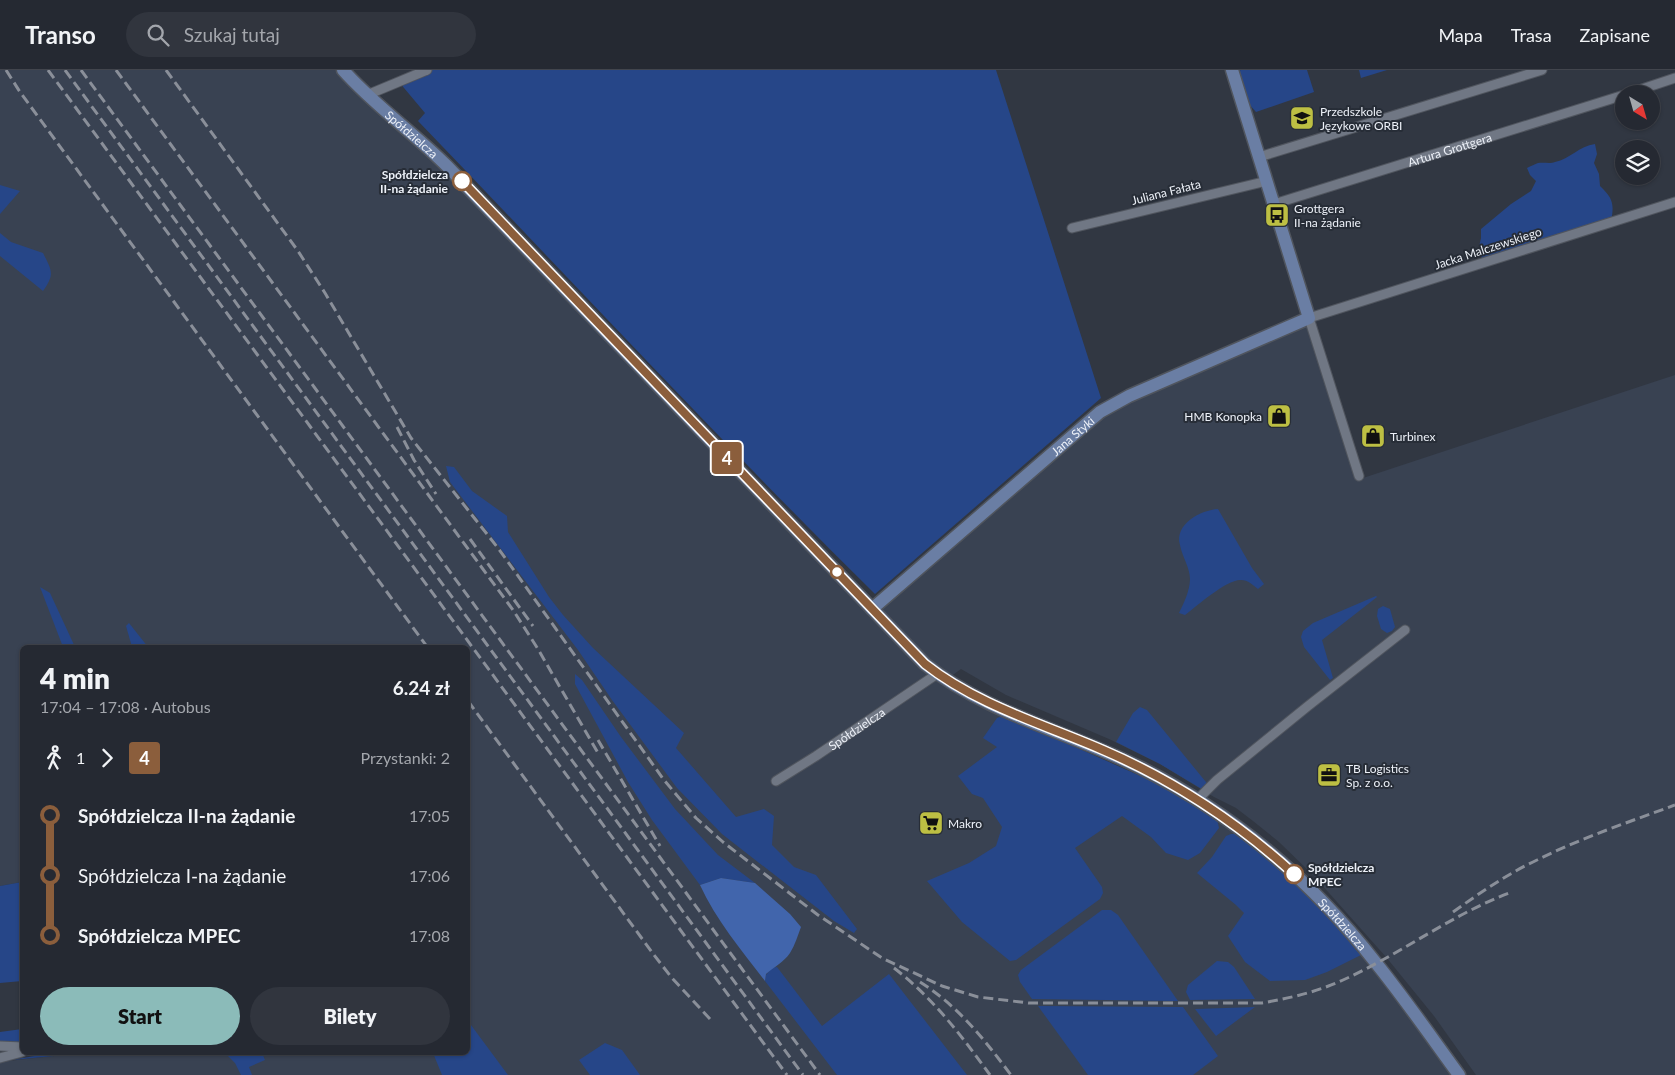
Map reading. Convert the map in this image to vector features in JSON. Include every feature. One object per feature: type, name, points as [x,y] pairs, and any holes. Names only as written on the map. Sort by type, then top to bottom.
[{"type":"street","name":"Spółdzielcza","points":[[343,70],[447,166],[925,664],[945,680],[1018,716],[1104,750],[1141,767],[1231,821],[1261,844],[1301,880],[1339,919],[1376,962],[1459,1075]]},
{"type":"street","points":[[367,94],[427,70]]},
{"type":"street","points":[[1259,157],[1542,70]]},
{"type":"street","points":[[1235,71],[1259,157],[1358,476]]},
{"type":"street","name":"Artura Grottgera","points":[[1653,85],[1675,78]]},
{"type":"street","name":"Artura Grottgera","points":[[1274,204],[1615,97]]},
{"type":"street","name":"Juliana Fałata","points":[[1072,228],[1267,181]]},
{"type":"street","name":"Jacka Malczewskiego","points":[[1309,318],[1675,202]]},
{"type":"street","name":"Jana Styki","points":[[872,609],[1100,412],[1129,396],[1309,318]]},
{"type":"street","points":[[1197,800],[1217,780],[1405,630]]},
{"type":"street","name":"Spółdzielcza","points":[[776,781],[937,674]]},
{"type":"street","points":[[0,1046],[20,1047]]},
{"type":"street","points":[[0,1058],[20,1053]]},
{"type":"shaded area","points":[[0,70],[344,70],[497,218],[872,609],[1100,412],[1309,318],[1360,479],[1675,375],[1675,1075],[1476,1075],[1434,1016],[1386,957],[1313,875],[1279,842],[1253,821],[1236,808],[1214,797],[1160,764],[1109,739],[1006,695],[961,669],[946,680],[1118,794],[1171,785],[1301,880],[1459,1075],[0,1075],[0,1062],[60,1055],[470,1055],[470,645],[20,645],[20,882],[0,886]]},
{"type":"shaded area","points":[[432,70],[996,70],[1101,398],[875,594],[702,418],[418,121],[425,113],[399,82]]},
{"type":"shaded area","points":[[1241,70],[1307,70],[1314,92],[1256,112],[1240,94],[1233,73]]},
{"type":"shaded area","points":[[1359,70],[1387,70],[1361,78]]},
{"type":"shaded area","points":[[1595,144],[1597,154],[1594,163],[1599,174],[1600,186],[1612,203],[1611,222],[1483,263],[1479,247],[1481,229],[1511,204],[1531,191],[1536,181],[1530,175],[1527,168],[1538,163],[1551,163],[1560,160],[1584,147]]},
{"type":"shaded area","points":[[0,185],[20,191],[0,214]]},
{"type":"shaded area","points":[[0,233],[11,242],[43,253],[51,276],[43,291],[0,256]]},
{"type":"shaded area","points":[[446,466],[454,467],[472,491],[507,516],[508,532],[549,597],[593,648],[684,733],[676,748],[736,817],[764,809],[774,816],[772,845],[794,867],[816,875],[857,929],[854,933],[834,921],[722,834],[677,788],[612,700],[578,650],[450,482]]},
{"type":"shaded area","points":[[1218,509],[1252,568],[1264,584],[1258,589],[1246,581],[1235,581],[1220,588],[1185,615],[1179,613],[1185,601],[1190,583],[1189,571],[1180,545],[1179,537],[1181,531],[1190,519],[1204,512]]},
{"type":"shaded area","points":[[40,587],[50,593],[74,645],[62,645]]},
{"type":"shaded area","points":[[1376,596],[1322,640],[1333,678],[1330,680],[1304,647],[1301,637],[1303,631],[1313,623]]},
{"type":"shaded area","points":[[1383,606],[1390,609],[1395,627],[1387,633],[1381,629],[1377,616],[1378,609]]},
{"type":"shaded area","points":[[129,623],[146,645],[131,645],[126,626]]},
{"type":"shaded area","points":[[575,674],[582,680],[621,737],[675,809],[718,855],[755,883],[721,878],[700,885],[652,820],[628,782],[575,684]]},
{"type":"shaded area","points":[[1140,707],[1147,710],[1210,787],[1205,791],[1160,764],[1116,742],[1133,713]]},
{"type":"shaded area","points":[[1002,716],[1163,786],[1217,819],[1219,828],[1200,853],[1188,860],[1166,853],[1151,837],[1122,816],[1075,848],[1102,887],[1103,893],[1100,899],[1016,960],[1010,961],[962,922],[927,881],[969,863],[996,846],[1002,827],[983,798],[972,794],[958,776],[997,747],[983,738],[997,718]]},
{"type":"shaded area","points":[[1237,834],[1294,874],[1367,952],[1327,972],[1305,980],[1270,981],[1245,962],[1228,936],[1244,913],[1197,873],[1212,857],[1226,836]]},
{"type":"shaded area","points":[[721,878],[755,883],[790,914],[801,927],[788,956],[766,974],[765,981],[722,923],[700,885]]},
{"type":"shaded area","points":[[20,882],[20,981],[0,983],[0,886]]},
{"type":"shaded area","points":[[1102,910],[1111,910],[1118,915],[1178,1001],[1032,999],[1020,982],[1018,975],[1021,970]]},
{"type":"shaded area","points":[[1217,961],[1228,962],[1234,967],[1255,999],[1190,1000],[1186,992],[1188,985]]},
{"type":"shaded area","points":[[777,967],[822,1026],[889,974],[967,1075],[837,1075],[765,981],[766,975],[772,968]]},
{"type":"shaded area","points":[[1038,1006],[1183,1007],[1218,1056],[1193,1075],[1088,1075]]},
{"type":"shaded area","points":[[1255,1007],[1216,1036],[1195,1009]]},
{"type":"shaded area","points":[[470,1024],[508,1075],[442,1075],[434,1055],[470,1055]]},
{"type":"shaded area","points":[[20,1029],[20,1047],[0,1045],[0,1032]]},
{"type":"shaded area","points":[[605,1043],[622,1050],[640,1075],[590,1075],[579,1060]]},
{"type":"shaded area","points":[[40,1055],[64,1055],[12,1060]]},
{"type":"shaded area","points":[[227,1055],[263,1055],[265,1060],[249,1067],[252,1075],[241,1075],[235,1063]]},
{"type":"railway","points":[[6,70],[20,92],[426,645]]},
{"type":"railway","points":[[48,70],[787,1075]]},
{"type":"railway","points":[[65,70],[803,1075]]},
{"type":"railway","points":[[81,70],[820,1075]]},
{"type":"railway","points":[[116,70],[513,610],[538,649],[598,753]]},
{"type":"railway","points":[[166,70],[298,251],[411,438],[498,548],[664,780],[696,818],[723,842],[818,915],[882,958],[942,986],[978,997],[1029,1003],[1262,1003],[1303,994],[1343,980],[1468,911],[1512,892]]},
{"type":"railway","points":[[397,427],[414,460],[436,494]]},
{"type":"railway","points":[[470,539],[533,626]]},
{"type":"railway","points":[[470,704],[654,955],[672,978],[710,1019]]},
{"type":"railway","points":[[598,740],[660,846]]},
{"type":"railway","points":[[1453,912],[1526,865],[1588,837],[1675,805]]},
{"type":"railway","points":[[894,968],[934,1004],[990,1075]]},
{"type":"railway","points":[[920,982],[934,991],[970,1024],[1011,1075]]},
{"type":"bus line","name":"4","points":[[462,181],[925,664],[945,680],[1018,716],[1104,750],[1141,767],[1171,784],[1231,821],[1261,844],[1294,874]]},
{"type":"place","name":"Przedszkole Językowe ORBI","points":[[1302,118]]},
{"type":"place","name":"Spółdzielcza II-na żądanie","points":[[462,181]]},
{"type":"place","name":"Grottgera II-na żądanie","points":[[1277,215]]},
{"type":"place","name":"HMB Konopka","points":[[1279,416]]},
{"type":"place","name":"Turbinex","points":[[1373,436]]},
{"type":"place","name":"TB Logistics Sp. z o.o.","points":[[1329,775]]},
{"type":"place","name":"Makro","points":[[931,823]]},
{"type":"place","name":"Spółdzielcza MPEC","points":[[1294,874]]}]
